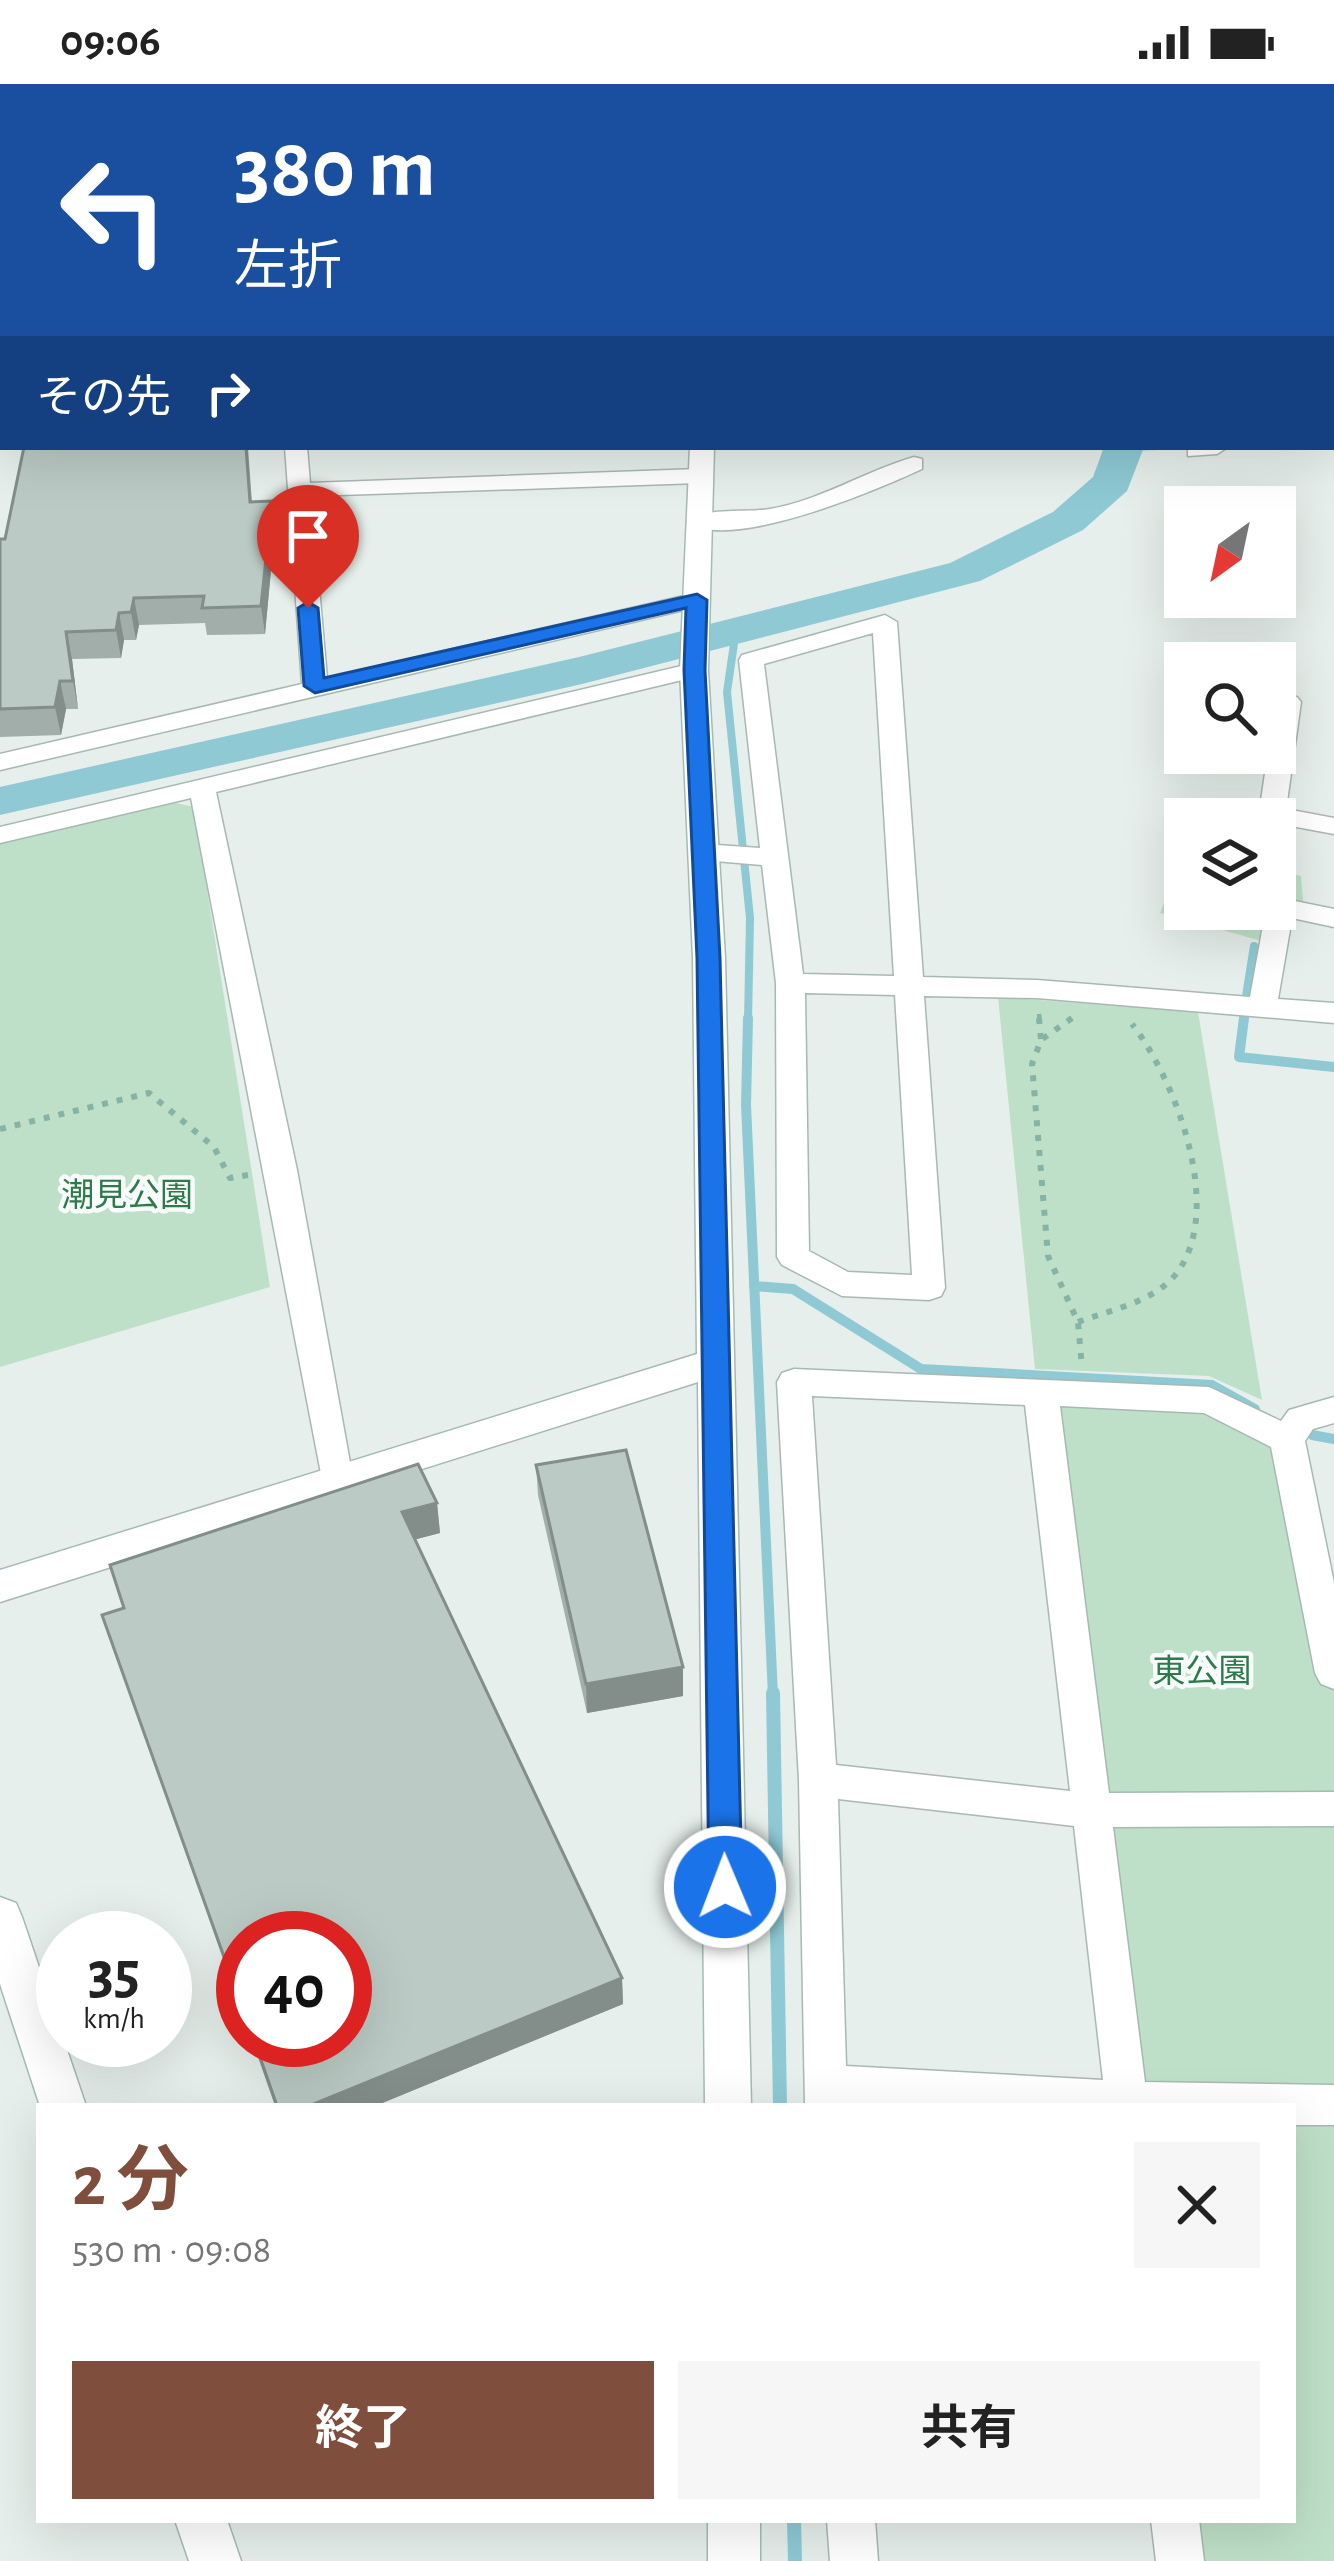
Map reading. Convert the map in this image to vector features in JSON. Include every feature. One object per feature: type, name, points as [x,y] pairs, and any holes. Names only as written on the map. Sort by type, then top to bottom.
[{"type":"street","points":[[296,450],[315,686]]},
{"type":"street","points":[[703,450],[694,670],[704,852],[717,1365],[728,2103]]},
{"type":"street","points":[[699,521],[743,524],[795,513],[852,494],[914,464]]},
{"type":"street","points":[[299,490],[699,476]]},
{"type":"street","points":[[0,762],[697,600]]},
{"type":"street","points":[[885,622],[929,1288],[842,1284],[793,1257],[790,983],[751,661],[885,622]]},
{"type":"street","points":[[0,835],[694,670]]},
{"type":"street","points":[[202,786],[281,1169],[336,1479]]},
{"type":"street","points":[[1296,808],[1334,814]]},
{"type":"street","points":[[1296,819],[1334,826]]},
{"type":"street","points":[[704,852],[773,857]]},
{"type":"street","points":[[1262,1008],[1280,907],[1334,918]]},
{"type":"street","points":[[790,983],[1061,990],[1334,1013]]},
{"type":"street","points":[[0,1586],[673,1372],[717,1365]]},
{"type":"street","points":[[1093,2103],[825,2095],[818,1780],[794,1382],[1209,1400],[1287,1439]]},
{"type":"street","points":[[1041,1394],[1127,2103]]},
{"type":"street","points":[[1334,1410],[1301,1419],[1287,1439],[1334,1673]]},
{"type":"street","points":[[818,1780],[1088,1810],[1334,1809]]},
{"type":"street","points":[[0,1917],[62,2103]]},
{"type":"street","points":[[1296,2105],[1334,2105]]},
{"type":"street","points":[[202,2523],[215,2561]]},
{"type":"street","points":[[734,2523],[734,2561]]},
{"type":"street","points":[[851,2523],[854,2561]]},
{"type":"street","points":[[1175,2523],[1180,2561]]},
{"type":"path","points":[[1081,1355],[1078,1322],[1048,1256],[1032,1064],[1041,1040],[1056,1027],[1084,1016]]},
{"type":"path","points":[[1078,1322],[1127,1304],[1178,1273],[1198,1219],[1186,1143],[1160,1061],[1136,1025],[1126,1021]]},
{"type":"path","points":[[0,1129],[148,1093],[214,1147],[230,1178],[281,1169]]},
{"type":"green space","name":"潮見公園","points":[[176,803],[194,807],[270,1287],[0,1367],[0,843]]},
{"type":"green space","points":[[1296,875],[1301,876],[1304,912],[1296,910]]},
{"type":"green space","points":[[1222,930],[1276,930],[1273,944]]},
{"type":"green space","points":[[998,997],[1198,1012],[1262,1400],[1209,1376],[1035,1369]]},
{"type":"green space","name":"東公園","points":[[1041,1394],[1209,1400],[1287,1440],[1334,1673],[1334,2561],[1180,2561],[1175,2523],[1296,2523],[1296,2103],[1127,2103]]},
{"type":"building","points":[[23,450],[246,450],[250,502],[272,501],[261,606],[202,608],[204,596],[134,598],[131,612],[119,613],[116,630],[66,632],[73,681],[60,681],[55,707],[0,709],[0,539],[5,539]]},
{"type":"building","points":[[626,1450],[683,1667],[586,1684],[536,1465]]},
{"type":"building","points":[[418,1464],[437,1503],[402,1512],[622,1978],[316,2103],[276,2103],[263,2067],[372,2067],[372,1911],[216,1911],[216,1934],[102,1615],[124,1608],[110,1565]]},
{"type":"waterway","points":[[0,801],[582,670],[965,572],[1068,521],[1112,482],[1123,450]]},
{"type":"waterway","points":[[736,630],[727,692],[750,918],[748,1021]]},
{"type":"waterway","points":[[1246,996],[1254,946]]},
{"type":"waterway","points":[[1243,1021],[1244,1016]]},
{"type":"waterway","points":[[748,1018],[746,1105],[754,1286]]},
{"type":"waterway","points":[[1244,1018],[1239,1057],[1334,1067]]},
{"type":"waterway","points":[[754,1286],[793,1289],[921,1369],[1212,1385],[1255,1409]]},
{"type":"waterway","points":[[754,1286],[773,1696]]},
{"type":"waterway","points":[[1312,1435],[1334,1439]]},
{"type":"waterway","points":[[773,1693],[780,2103]]},
{"type":"waterway","points":[[794,2523],[795,2561]]},
{"type":"route","points":[[308,608],[315,686],[697,600],[694,670],[709,958],[725,1887]]}]
